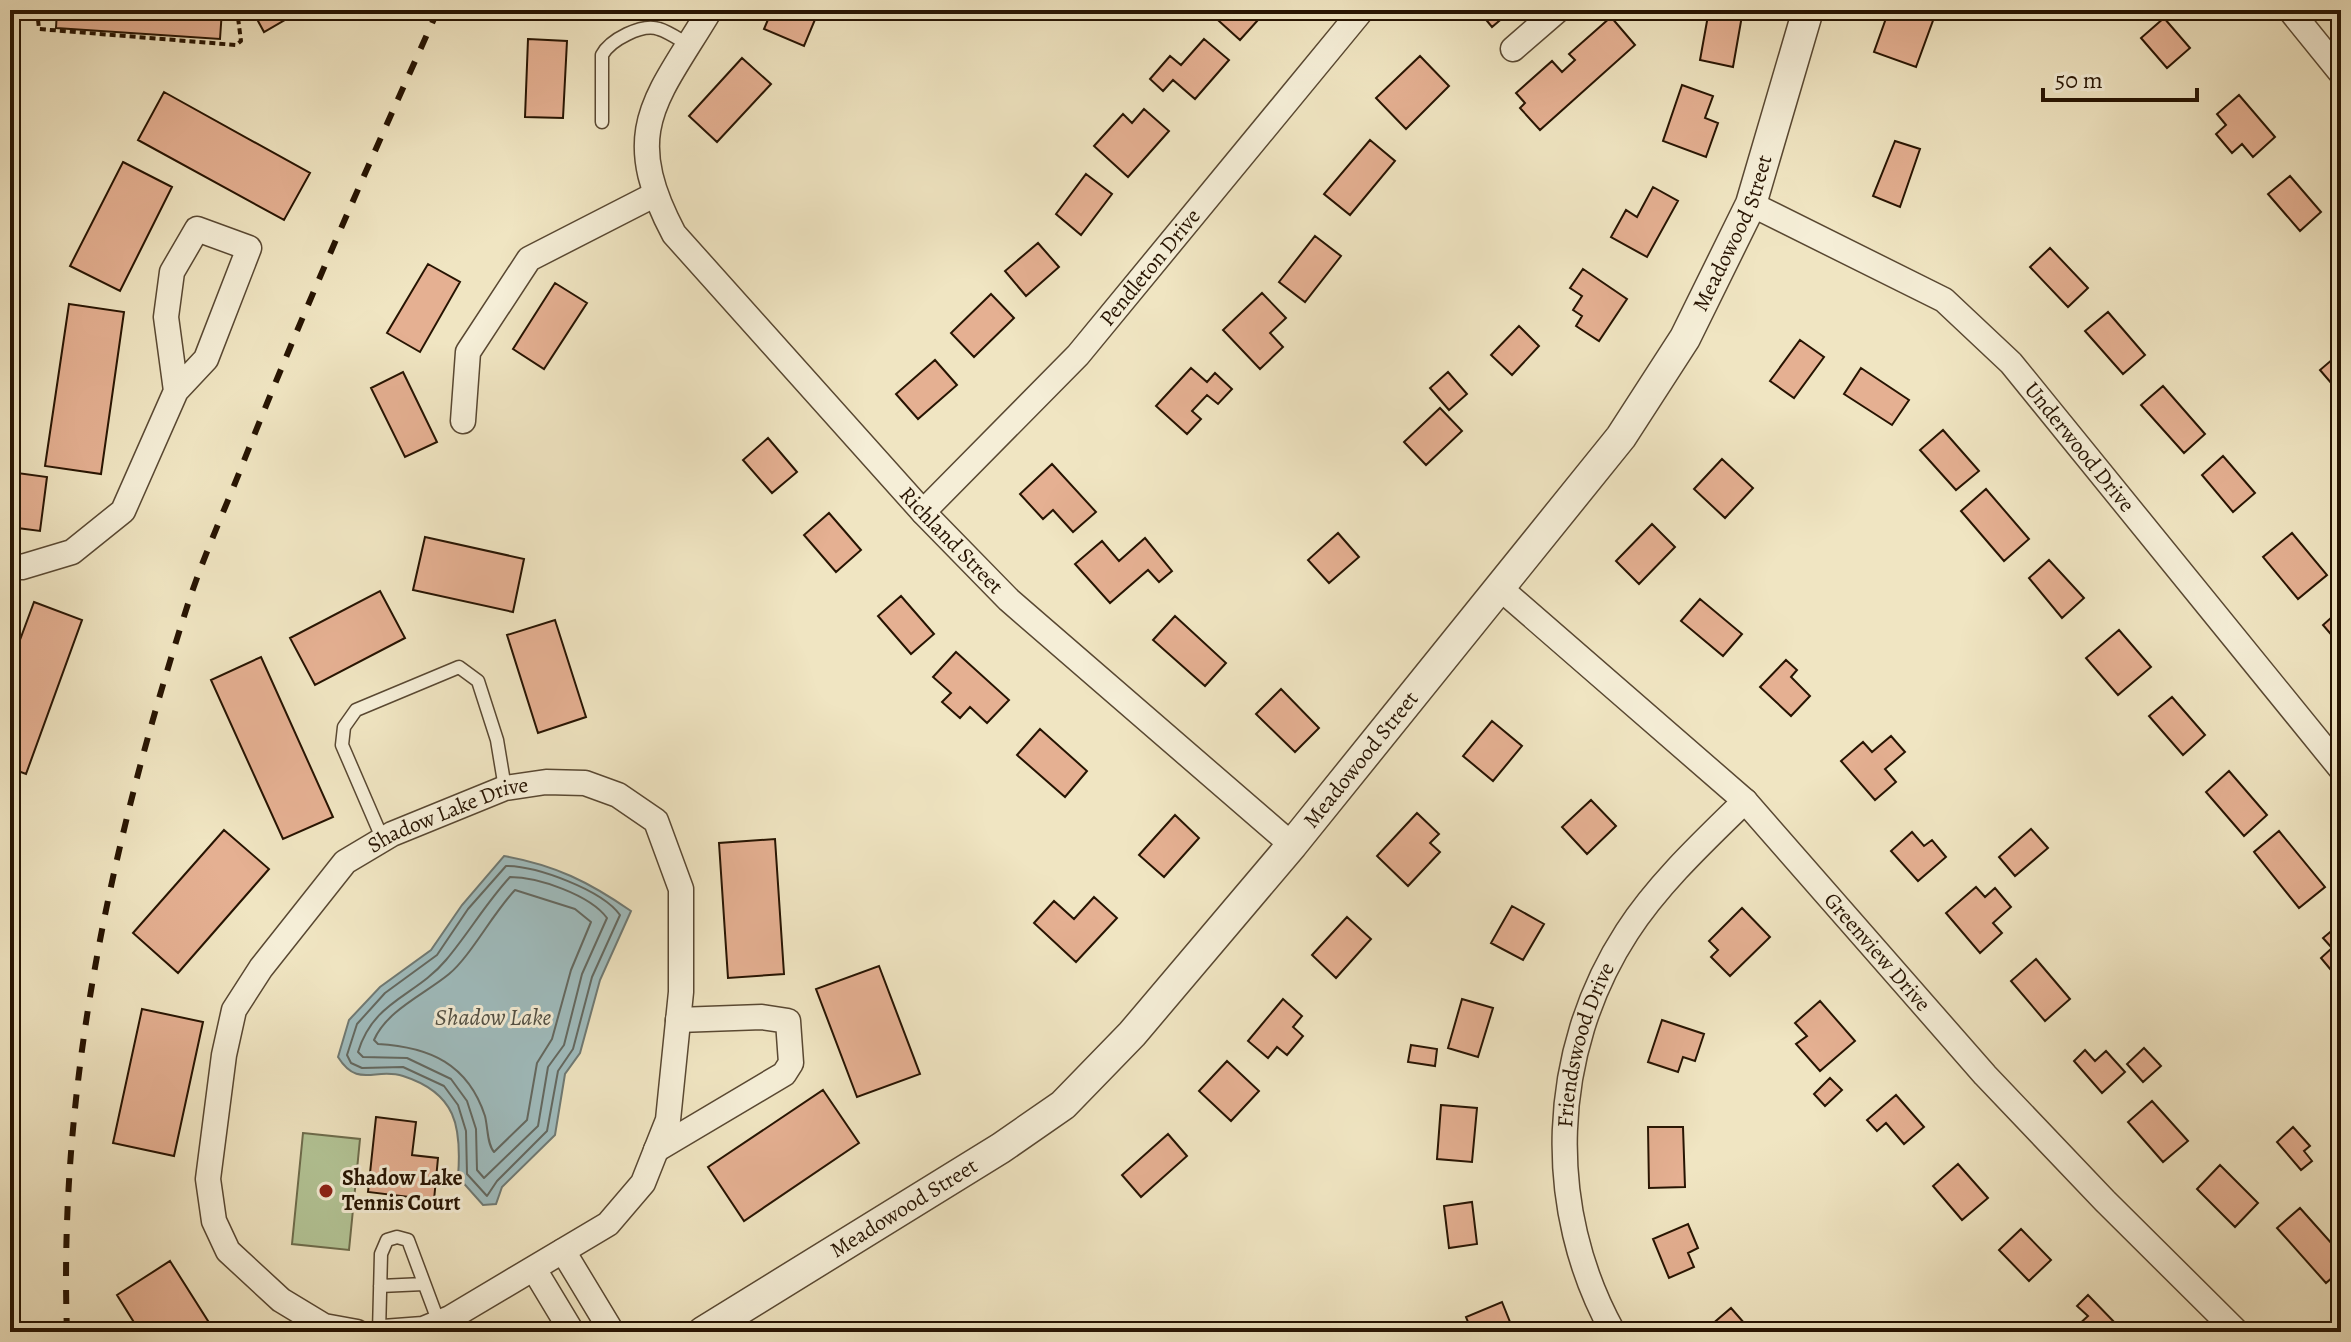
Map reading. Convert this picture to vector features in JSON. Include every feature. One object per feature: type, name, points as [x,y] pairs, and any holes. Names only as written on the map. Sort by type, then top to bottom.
[{"type":"street","name":"Richland Street","points":[[710,10],[658,95],[645,142],[654,195],[684,246],[923,512],[1009,600],[1292,845]]},
{"type":"street","name":"Pendleton Drive","points":[[923,512],[1078,355],[1362,10]]},
{"type":"street","points":[[1513,49],[1558,10]]},
{"type":"street","name":"Meadowood Street","points":[[703,1332],[1001,1148],[1063,1105],[1132,1034],[1292,845],[1501,589],[1629,424],[1685,338],[1751,204],[1788,90],[1808,10]]},
{"type":"street","points":[[2290,10],[2341,73]]},
{"type":"street","points":[[463,421],[468,352],[529,259],[654,195]]},
{"type":"street","name":"Underwood Drive","points":[[1751,204],[1944,300],[2011,363],[2341,769]]},
{"type":"street","points":[[10,566],[22,567],[72,552],[123,511],[176,391],[206,359],[249,248],[197,229],[172,272],[166,317],[176,391]]},
{"type":"street","name":"Greenview Drive","points":[[1501,589],[1745,801],[1985,1075],[2105,1201],[2237,1332]]},
{"type":"street","name":"Shadow Lake Drive","points":[[357,1332],[324,1326],[281,1300],[228,1251],[214,1221],[208,1179],[224,1055],[234,1010],[261,968],[345,862],[383,840],[505,788],[546,782],[585,783],[618,795],[656,821],[681,889],[678,1020],[668,1120],[643,1183],[608,1224],[534,1269],[439,1323],[423,1329],[381,1332]]},
{"type":"street","name":"Friendswood Drive","points":[[1613,1332],[1587,1278],[1573,1233],[1563,1167],[1566,1096],[1586,1014],[1627,932],[1700,844],[1745,801]]},
{"type":"street","points":[[656,1150],[784,1074],[791,1063],[788,1021],[762,1017],[678,1020]]},
{"type":"street","points":[[563,1251],[612,1332]]},
{"type":"street","points":[[534,1269],[572,1332]]},
{"type":"lane","points":[[602,122],[602,55],[607,46],[650,27],[689,45]]},
{"type":"lane","points":[[383,840],[342,745],[344,727],[356,710],[459,667],[478,681],[497,740],[505,788]]},
{"type":"lane","points":[[381,1332],[381,1254],[387,1240],[397,1237],[408,1240],[439,1323]]},
{"type":"lane","points":[[10,1265],[14,1332]]},
{"type":"lane","points":[[380,1286],[424,1284]]},
{"type":"path","points":[[37,10],[39,29],[236,45],[241,41],[237,10]]},
{"type":"green space","name":"Shadow Lake Tennis Court","points":[[303,1133],[360,1139],[349,1250],[292,1244]]},
{"type":"water","name":"Shadow Lake","points":[[504,856],[571,876],[631,911],[600,980],[580,1053],[565,1074],[555,1135],[502,1187],[496,1204],[483,1205],[458,1177],[459,1142],[452,1114],[445,1102],[421,1083],[393,1074],[360,1075],[345,1067],[338,1057],[349,1020],[380,987],[431,950],[462,905]]},
{"type":"building","points":[[57,10],[222,10],[220,39],[56,28]]},
{"type":"building","points":[[252,10],[302,10],[264,32]]},
{"type":"building","points":[[772,10],[819,10],[804,46],[764,29]]},
{"type":"building","points":[[1267,10],[1240,40],[1209,12]]},
{"type":"building","points":[[1478,10],[1512,10],[1492,27]]},
{"type":"building","points":[[1709,10],[1743,10],[1733,67],[1700,60]]},
{"type":"building","points":[[1889,10],[1921,10],[1935,15],[1916,67],[1874,52]]},
{"type":"building","points":[[1611,17],[1635,45],[1540,130],[1520,108],[1525,103],[1516,93],[1552,61],[1562,72],[1575,60],[1569,54]]},
{"type":"building","points":[[2164,18],[2190,48],[2167,68],[2141,38]]},
{"type":"building","points":[[528,39],[567,41],[563,118],[525,117]]},
{"type":"building","points":[[1204,39],[1229,60],[1195,99],[1173,80],[1163,91],[1150,79],[1170,56],[1181,65]]},
{"type":"building","points":[[1420,56],[1449,86],[1406,129],[1376,98]]},
{"type":"building","points":[[742,58],[771,84],[717,142],[689,116]]},
{"type":"building","points":[[1682,85],[1713,96],[1705,118],[1718,123],[1706,157],[1663,141]]},
{"type":"building","points":[[164,92],[310,173],[284,220],[138,140]]},
{"type":"building","points":[[2239,95],[2275,137],[2253,157],[2242,144],[2232,153],[2216,134],[2226,125],[2217,114]]},
{"type":"building","points":[[1144,109],[1169,131],[1128,177],[1094,146],[1123,114],[1132,123]]},
{"type":"building","points":[[1370,140],[1395,161],[1350,215],[1324,194]]},
{"type":"building","points":[[1895,141],[1920,149],[1900,207],[1873,196]]},
{"type":"building","points":[[123,162],[172,187],[120,291],[70,266]]},
{"type":"building","points":[[1086,174],[1112,194],[1081,235],[1056,214]]},
{"type":"building","points":[[2290,176],[2321,212],[2300,231],[2268,194]]},
{"type":"building","points":[[1653,187],[1678,201],[1647,257],[1611,237],[1626,210],[1637,217]]},
{"type":"building","points":[[1315,236],[1341,256],[1305,302],[1279,282]]},
{"type":"building","points":[[1038,243],[1059,267],[1026,296],[1005,271]]},
{"type":"building","points":[[2050,248],[2088,288],[2068,307],[2030,267]]},
{"type":"building","points":[[428,264],[460,282],[420,352],[387,333]]},
{"type":"building","points":[[1583,269],[1627,299],[1599,341],[1576,326],[1582,316],[1573,310],[1582,296],[1570,288]]},
{"type":"building","points":[[555,283],[587,303],[544,369],[513,349]]},
{"type":"building","points":[[1262,293],[1286,318],[1270,333],[1283,347],[1260,369],[1223,330]]},
{"type":"building","points":[[991,294],[1014,318],[974,357],[951,333]]},
{"type":"building","points":[[69,304],[124,312],[101,474],[45,466]]},
{"type":"building","points":[[2108,312],[2145,355],[2123,374],[2085,331]]},
{"type":"building","points":[[1519,326],[1539,346],[1512,375],[1491,355]]},
{"type":"building","points":[[1800,340],[1824,357],[1794,398],[1770,381]]},
{"type":"building","points":[[2334,358],[2341,365],[2341,388],[2338,391],[2320,370]]},
{"type":"building","points":[[935,360],[957,385],[918,419],[896,394]]},
{"type":"building","points":[[1191,368],[1207,382],[1215,373],[1232,389],[1218,404],[1207,395],[1192,411],[1201,419],[1187,434],[1156,406]]},
{"type":"building","points":[[1861,368],[1909,400],[1892,425],[1844,394]]},
{"type":"building","points":[[403,372],[437,442],[405,457],[371,388]]},
{"type":"building","points":[[1448,372],[1467,394],[1449,410],[1430,388]]},
{"type":"building","points":[[2163,386],[2205,434],[2184,453],[2141,405]]},
{"type":"building","points":[[1440,408],[1462,431],[1426,465],[1404,442]]},
{"type":"building","points":[[1943,430],[1979,471],[1956,490],[1920,450]]},
{"type":"building","points":[[768,438],[797,472],[772,493],[743,460]]},
{"type":"building","points":[[2223,456],[2255,493],[2233,512],[2202,475]]},
{"type":"building","points":[[1722,459],[1753,488],[1725,518],[1694,489]]},
{"type":"building","points":[[1052,464],[1096,512],[1073,532],[1053,510],[1043,519],[1020,494]]},
{"type":"building","points":[[10,472],[47,477],[40,531],[10,527]]},
{"type":"building","points":[[1986,489],[2029,539],[2004,561],[1961,511]]},
{"type":"building","points":[[829,513],[861,550],[836,572],[804,535]]},
{"type":"building","points":[[1652,524],[1675,547],[1639,584],[1616,561]]},
{"type":"building","points":[[1338,533],[1359,557],[1329,583],[1308,560]]},
{"type":"building","points":[[2292,533],[2327,575],[2298,599],[2263,557]]},
{"type":"building","points":[[425,537],[524,559],[513,612],[413,590]]},
{"type":"building","points":[[1145,538],[1172,571],[1159,582],[1148,570],[1110,603],[1075,564],[1102,541],[1119,561]]},
{"type":"building","points":[[2049,560],[2084,598],[2062,618],[2029,578]]},
{"type":"building","points":[[380,591],[405,638],[315,685],[290,638]]},
{"type":"building","points":[[901,596],[934,634],[911,654],[878,616]]},
{"type":"building","points":[[1700,599],[1742,634],[1723,656],[1681,621]]},
{"type":"building","points":[[34,602],[82,620],[26,774],[10,768],[10,667]]},
{"type":"building","points":[[2341,609],[2341,646],[2323,625]]},
{"type":"building","points":[[1175,616],[1226,663],[1205,686],[1153,640]]},
{"type":"building","points":[[555,620],[586,717],[538,733],[507,635]]},
{"type":"building","points":[[2119,630],[2151,667],[2118,695],[2086,658]]},
{"type":"building","points":[[956,652],[1009,700],[987,723],[970,707],[960,718],[942,702],[951,693],[933,677]]},
{"type":"building","points":[[261,657],[333,817],[283,839],[211,680]]},
{"type":"building","points":[[1786,660],[1797,670],[1791,677],[1810,696],[1791,716],[1760,687]]},
{"type":"building","points":[[1281,689],[1319,728],[1295,752],[1256,714]]},
{"type":"building","points":[[2172,697],[2205,735],[2183,755],[2149,716]]},
{"type":"building","points":[[1492,721],[1522,746],[1493,781],[1463,756]]},
{"type":"building","points":[[1040,729],[1087,771],[1065,797],[1017,755]]},
{"type":"building","points":[[1891,736],[1905,752],[1885,769],[1896,782],[1875,800],[1841,761],[1863,742],[1872,752]]},
{"type":"building","points":[[2229,771],[2267,815],[2244,836],[2206,792]]},
{"type":"building","points":[[1591,800],[1616,826],[1587,854],[1562,827]]},
{"type":"building","points":[[1417,813],[1439,834],[1430,843],[1440,852],[1408,886],[1377,856]]},
{"type":"building","points":[[1175,815],[1199,838],[1164,877],[1139,855]]},
{"type":"building","points":[[2031,829],[2048,848],[2015,876],[1999,857]]},
{"type":"building","points":[[224,830],[269,869],[178,973],[133,933]]},
{"type":"building","points":[[2279,831],[2325,887],[2299,908],[2254,852]]},
{"type":"building","points":[[1912,832],[1924,846],[1932,840],[1946,857],[1918,881],[1891,851]]},
{"type":"building","points":[[775,839],[784,974],[728,978],[719,843]]},
{"type":"building","points":[[1976,887],[1985,897],[1995,888],[2011,907],[1993,923],[2002,933],[1980,953],[1946,913]]},
{"type":"building","points":[[1094,897],[1117,918],[1076,962],[1034,923],[1054,901],[1074,919]]},
{"type":"building","points":[[1512,906],[1544,924],[1523,960],[1491,943]]},
{"type":"building","points":[[1742,908],[1770,937],[1730,976],[1711,957],[1718,950],[1709,941]]},
{"type":"building","points":[[1347,917],[1371,939],[1336,978],[1312,955]]},
{"type":"building","points":[[2341,923],[2341,972],[2336,976],[2321,958],[2332,948],[2323,938]]},
{"type":"building","points":[[2036,959],[2070,999],[2045,1021],[2011,981]]},
{"type":"building","points":[[879,966],[920,1074],[857,1097],[816,989]]},
{"type":"building","points":[[1283,999],[1302,1016],[1293,1027],[1303,1036],[1287,1055],[1277,1047],[1268,1058],[1248,1041]]},
{"type":"building","points":[[1462,999],[1493,1008],[1478,1057],[1448,1048]]},
{"type":"building","points":[[1820,1001],[1855,1041],[1820,1071],[1796,1044],[1807,1036],[1795,1023]]},
{"type":"building","points":[[142,1009],[203,1022],[174,1156],[113,1143]]},
{"type":"building","points":[[1662,1020],[1704,1034],[1695,1061],[1683,1057],[1678,1072],[1648,1062]]},
{"type":"building","points":[[1411,1045],[1437,1049],[1435,1066],[1408,1062]]},
{"type":"building","points":[[2144,1048],[2161,1066],[2143,1082],[2127,1064]]},
{"type":"building","points":[[2085,1050],[2095,1061],[2106,1051],[2125,1072],[2102,1093],[2074,1061]]},
{"type":"building","points":[[1227,1061],[1259,1091],[1231,1121],[1199,1091]]},
{"type":"building","points":[[1830,1078],[1842,1090],[1825,1106],[1814,1094]]},
{"type":"building","points":[[823,1090],[859,1143],[744,1221],[708,1167]]},
{"type":"building","points":[[1896,1095],[1924,1127],[1904,1144],[1886,1123],[1877,1131],[1867,1120]]},
{"type":"building","points":[[2152,1101],[2188,1141],[2163,1162],[2128,1122]]},
{"type":"building","points":[[1441,1105],[1477,1108],[1472,1162],[1437,1159]]},
{"type":"building","points":[[376,1117],[416,1122],[412,1155],[438,1158],[434,1200],[368,1192]]},
{"type":"building","points":[[1648,1127],[1683,1127],[1685,1187],[1649,1188]]},
{"type":"building","points":[[2293,1127],[2310,1146],[2304,1151],[2312,1161],[2301,1170],[2277,1142]]},
{"type":"building","points":[[1168,1134],[1187,1156],[1141,1197],[1122,1175]]},
{"type":"building","points":[[1958,1164],[1988,1198],[1962,1220],[1933,1186]]},
{"type":"building","points":[[2220,1165],[2258,1203],[2235,1227],[2197,1189]]},
{"type":"building","points":[[1472,1202],[1477,1244],[1449,1248],[1444,1206]]},
{"type":"building","points":[[2300,1208],[2341,1254],[2341,1270],[2326,1283],[2277,1228]]},
{"type":"building","points":[[1688,1224],[1698,1248],[1688,1253],[1694,1267],[1669,1278],[1653,1239]]},
{"type":"building","points":[[2021,1229],[2051,1260],[2029,1281],[1999,1250]]},
{"type":"building","points":[[170,1261],[215,1332],[140,1332],[117,1295]]},
{"type":"building","points":[[2088,1295],[2118,1326],[2112,1332],[2082,1332],[2076,1327],[2088,1316],[2077,1306]]},
{"type":"building","points":[[1502,1302],[1514,1332],[1472,1332],[1466,1317]]},
{"type":"building","points":[[1731,1308],[1752,1332],[1703,1332]]},
{"type":"railway","points":[[67,1332],[66,1240],[71,1147],[81,1056],[114,874],[135,784],[200,570],[339,233],[438,10]]},
{"type":"place","name":"Shadow Lake Tennis Court","points":[[326,1191]]}]
